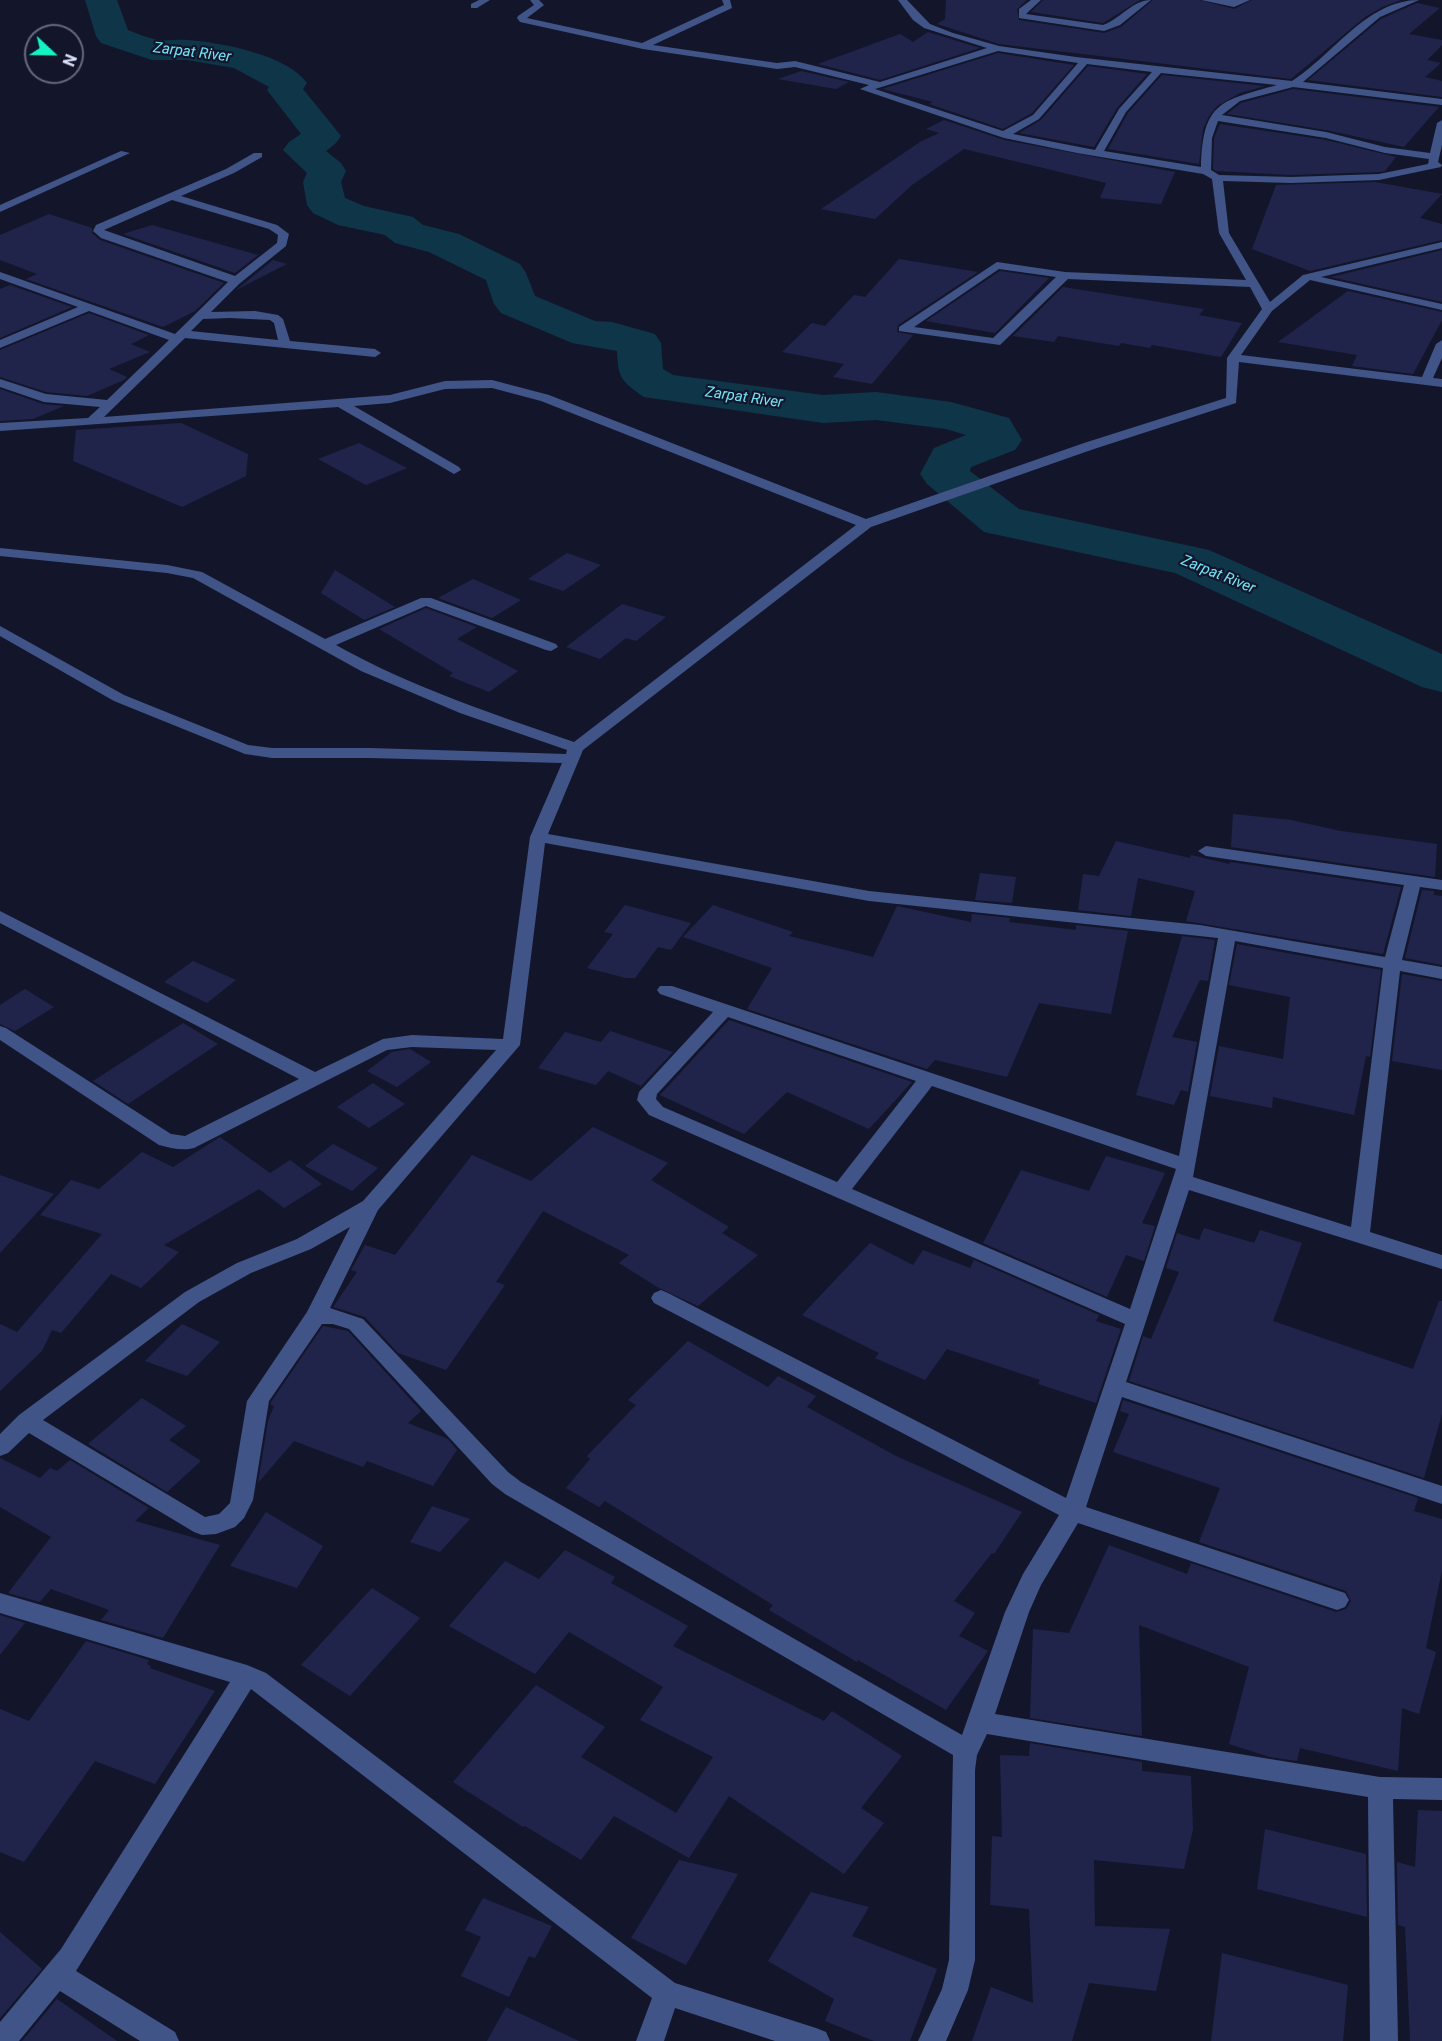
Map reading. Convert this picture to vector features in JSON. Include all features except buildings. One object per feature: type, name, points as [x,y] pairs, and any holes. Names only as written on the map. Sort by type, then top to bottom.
[{"type":"street","points":[[474,6],[486,0]]},
{"type":"street","points":[[534,0],[540,5],[521,18],[523,20],[643,46],[777,66],[795,64],[880,85]]},
{"type":"street","points":[[643,46],[729,6],[726,0]]},
{"type":"street","points":[[902,0],[924,24],[960,39],[999,47],[1085,61],[1297,83],[1442,102]]},
{"type":"street","points":[[1037,0],[1022,11],[1022,16],[1104,28],[1117,23],[1147,0]]},
{"type":"street","points":[[1205,0],[1234,4],[1246,0]]},
{"type":"street","points":[[1206,171],[1207,138],[1214,117],[1237,99],[1297,83],[1377,15],[1414,0]]},
{"type":"street","points":[[999,47],[865,89],[1004,135],[1206,171],[1217,178],[1291,180],[1379,177],[1438,163]]},
{"type":"street","points":[[1004,135],[1036,117],[1085,61]]},
{"type":"street","points":[[1098,153],[1122,111],[1159,69]]},
{"type":"street","points":[[1214,117],[1326,135],[1438,163]]},
{"type":"street","points":[[1438,163],[1442,123]]},
{"type":"street","points":[[0,208],[124,153]]},
{"type":"street","points":[[235,282],[230,278],[155,254],[98,231],[100,227],[109,222],[230,171],[258,155]]},
{"type":"street","points":[[1217,178],[1224,232],[1268,309]]},
{"type":"street","points":[[92,422],[235,282],[282,244],[284,234],[273,227],[171,196]]},
{"type":"street","points":[[27,1421],[202,1526],[215,1526],[228,1522],[238,1512],[242,1500],[258,1401],[316,1316],[370,1206],[511,1045],[538,837],[574,754],[866,524],[1089,446],[1232,400],[1233,358],[1268,309],[1307,277],[1442,245]]},
{"type":"street","points":[[1065,275],[996,342],[903,329],[997,266],[1065,275],[1252,284]]},
{"type":"street","points":[[0,275],[180,337],[375,353]]},
{"type":"street","points":[[1307,277],[1442,307]]},
{"type":"street","points":[[0,287],[14,280]]},
{"type":"street","points":[[0,344],[88,307]]},
{"type":"street","points":[[202,316],[254,315],[275,318],[279,320],[285,344]]},
{"type":"street","points":[[1425,381],[1442,344]]},
{"type":"street","points":[[1233,358],[1442,383]]},
{"type":"street","points":[[0,383],[35,397],[108,404]]},
{"type":"street","points":[[0,427],[390,399],[445,385],[492,384],[545,398],[866,524]]},
{"type":"street","points":[[339,402],[454,470]]},
{"type":"street","points":[[0,552],[167,569],[196,576],[366,668],[574,754]]},
{"type":"street","points":[[324,645],[426,601],[551,647]]},
{"type":"street","points":[[0,630],[119,698],[230,745],[245,749],[272,753],[574,754]]},
{"type":"street","points":[[538,837],[869,896],[1178,928],[1442,973]]},
{"type":"street","points":[[1206,851],[1442,885]]},
{"type":"street","points":[[1360,1237],[1392,964],[1413,881]]},
{"type":"street","points":[[0,916],[316,1080]]},
{"type":"street","points":[[932,2041],[955,1990],[962,1960],[963,1770],[967,1751],[980,1722],[1031,1581],[1073,1512],[1185,1173],[1227,935]]},
{"type":"street","points":[[666,990],[928,1078],[1360,1237],[1442,1262]]},
{"type":"street","points":[[725,1010],[648,1092],[646,1100],[649,1106],[1136,1320]]},
{"type":"street","points":[[0,1032],[166,1140],[176,1143],[197,1140],[383,1045],[398,1041],[511,1045]]},
{"type":"street","points":[[840,1191],[928,1078]]},
{"type":"street","points":[[0,1447],[27,1421],[192,1297],[244,1268],[304,1244],[370,1206]]},
{"type":"street","points":[[661,1298],[1073,1512],[1337,1600]]},
{"type":"street","points":[[316,1316],[334,1316],[356,1324],[500,1478],[513,1488],[967,1751]]},
{"type":"street","points":[[1114,1386],[1442,1495]]},
{"type":"street","points":[[0,1603],[247,1675],[270,1687],[667,1993],[816,2041]]},
{"type":"street","points":[[2,2041],[58,1975],[247,1675]]},
{"type":"street","points":[[980,1722],[1380,1788],[1442,1789]]},
{"type":"street","points":[[1380,1788],[1384,2041]]},
{"type":"street","points":[[58,1975],[165,2041]]},
{"type":"street","points":[[650,2041],[667,1993]]},
{"type":"waterway","name":"Zarpat River","points":[[101,0],[113,36],[152,50],[187,50],[243,59],[289,83],[285,90],[322,136],[302,150],[327,171],[322,182],[327,205],[352,216],[399,226],[409,234],[444,243],[505,273],[516,304],[588,334],[612,335],[639,343],[641,374],[660,387],[823,409],[876,406],[951,416],[992,428],[998,440],[951,458],[944,474],[1002,521],[1191,561],[1442,675]]}]
